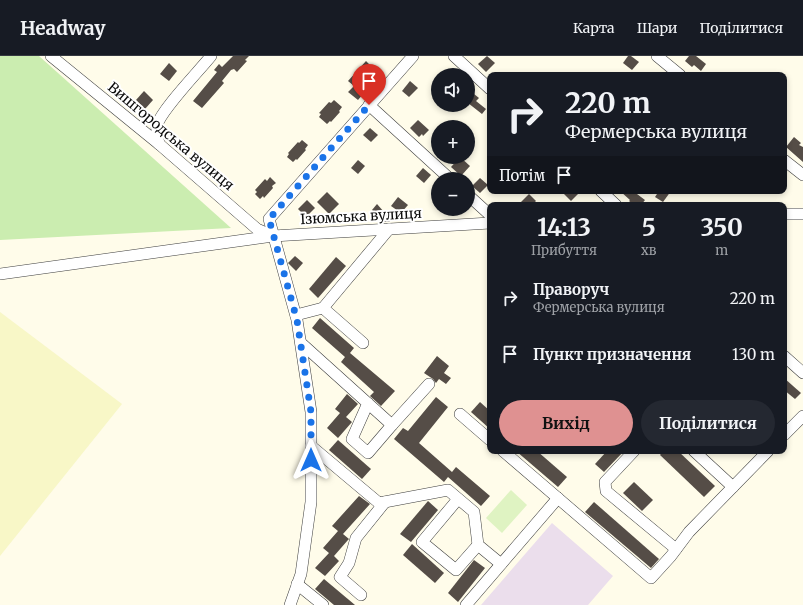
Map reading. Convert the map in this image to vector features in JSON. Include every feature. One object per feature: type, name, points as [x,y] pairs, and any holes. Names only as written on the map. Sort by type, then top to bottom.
[{"type":"street","name":"Вишгородська вулиця","points":[[52,56],[257,229],[273,236]]},
{"type":"street","points":[[158,144],[156,129],[158,123],[170,104],[211,56]]},
{"type":"street","points":[[290,605],[301,574],[311,502],[311,412],[296,315],[269,219],[413,56]]},
{"type":"street","points":[[454,56],[487,86]]},
{"type":"street","points":[[657,56],[676,72]]},
{"type":"street","points":[[369,105],[442,172]]},
{"type":"street","points":[[787,162],[803,175]]},
{"type":"street","points":[[604,194],[613,202]]},
{"type":"street","points":[[475,201],[487,212]]},
{"type":"street","points":[[787,214],[803,214]]},
{"type":"street","name":"Ізюмська вулиця","points":[[0,274],[273,236],[487,223]]},
{"type":"street","points":[[296,315],[323,308],[389,229]]},
{"type":"street","points":[[323,308],[363,343]]},
{"type":"street","points":[[301,342],[392,425]]},
{"type":"street","points":[[787,359],[803,373]]},
{"type":"street","points":[[368,403],[352,439],[368,453],[429,384]]},
{"type":"street","points":[[460,414],[487,437]]},
{"type":"street","points":[[787,432],[803,416]]},
{"type":"street","points":[[311,446],[379,503],[448,490],[474,512],[478,545],[501,564]]},
{"type":"street","points":[[507,454],[651,578],[689,532],[765,454]]},
{"type":"street","points":[[631,454],[605,482],[606,491],[673,552]]},
{"type":"street","points":[[697,454],[732,487]]},
{"type":"street","points":[[466,605],[558,498]]},
{"type":"street","points":[[458,499],[422,542],[456,570],[478,545]]},
{"type":"street","points":[[361,595],[340,577],[349,563],[356,538],[385,502]]},
{"type":"street","points":[[297,584],[324,605]]},
{"type":"shaded area","points":[[552,523],[613,576],[588,605],[481,605]]},
{"type":"green space","points":[[0,56],[39,56],[231,228],[0,240]]},
{"type":"green space","points":[[0,312],[122,404],[0,556]]},
{"type":"green space","points":[[511,490],[527,505],[502,533],[486,518]]},
{"type":"building","points":[[233,56],[249,56],[245,60],[247,61],[237,72],[234,69],[231,70],[222,81],[224,83],[202,108],[193,101],[217,72],[214,70],[219,64],[222,67]]},
{"type":"building","points":[[487,56],[495,63],[486,72],[478,64]]},
{"type":"building","points":[[628,56],[631,56],[639,62],[632,70],[623,63]]},
{"type":"building","points":[[689,56],[696,56],[706,64],[701,71],[694,65],[692,67],[685,61]]},
{"type":"building","points":[[366,61],[375,70],[373,72],[374,74],[359,90],[363,94],[358,100],[348,92],[354,86],[348,81]]},
{"type":"building","points":[[169,63],[177,71],[169,81],[160,74]]},
{"type":"building","points":[[410,81],[418,88],[409,97],[402,91]]},
{"type":"building","points":[[144,91],[153,100],[145,109],[136,100]]},
{"type":"building","points":[[475,95],[479,98],[476,101],[486,109],[482,114],[475,108]]},
{"type":"building","points":[[334,100],[342,107],[339,111],[340,112],[331,122],[330,121],[327,124],[319,117],[321,114],[319,113],[329,102],[331,103]]},
{"type":"building","points":[[418,120],[429,130],[423,136],[422,134],[419,137],[410,128]]},
{"type":"building","points":[[370,128],[378,135],[371,142],[363,135]]},
{"type":"building","points":[[794,137],[801,143],[799,145],[803,147],[803,162],[787,148]]},
{"type":"building","points":[[302,140],[308,145],[305,149],[306,150],[297,160],[296,159],[293,162],[287,157],[289,154],[288,153],[298,142],[299,143]]},
{"type":"building","points":[[358,160],[365,166],[358,174],[351,168]]},
{"type":"building","points":[[454,164],[468,164],[470,166],[465,172],[457,172],[451,167]]},
{"type":"building","points":[[423,168],[431,175],[424,183],[416,176]]},
{"type":"building","points":[[270,177],[276,183],[272,186],[273,188],[264,198],[263,196],[260,199],[255,194],[257,192],[255,190],[265,179],[267,181]]},
{"type":"building","points":[[480,178],[487,184],[487,186],[480,193],[475,189],[475,183]]},
{"type":"building","points":[[327,192],[339,204],[329,214],[317,202]]},
{"type":"building","points":[[529,194],[536,201],[535,202],[521,202]]},
{"type":"building","points":[[564,194],[578,194],[571,201]]},
{"type":"building","points":[[623,194],[637,194],[645,200],[643,202],[630,202]]},
{"type":"building","points":[[657,194],[669,194],[663,202],[655,197]]},
{"type":"building","points":[[398,197],[408,205],[401,213],[391,206]]},
{"type":"building","points":[[307,200],[315,208],[306,217],[298,209]]},
{"type":"building","points":[[377,204],[391,220],[389,222],[384,222],[372,210]]},
{"type":"building","points":[[295,256],[303,263],[296,271],[288,263]]},
{"type":"building","points":[[336,257],[346,266],[318,298],[309,289]]},
{"type":"building","points":[[320,318],[354,348],[350,353],[395,391],[381,406],[370,396],[374,392],[341,362],[345,357],[312,328]]},
{"type":"building","points":[[437,356],[449,366],[444,373],[451,378],[446,384],[439,379],[436,383],[424,373]]},
{"type":"building","points":[[787,381],[801,393],[795,399],[787,392]]},
{"type":"building","points":[[347,394],[358,404],[346,417],[352,422],[338,438],[327,428],[340,413],[335,409]]},
{"type":"building","points":[[436,397],[448,407],[419,443],[452,472],[456,467],[490,496],[481,506],[448,477],[444,482],[394,439],[403,428],[408,431]]},
{"type":"building","points":[[480,402],[487,408],[487,426],[471,412]]},
{"type":"building","points":[[338,440],[371,469],[362,479],[329,450]]},
{"type":"building","points":[[520,454],[540,454],[567,477],[558,487]]},
{"type":"building","points":[[604,454],[621,454],[604,472],[595,464]]},
{"type":"building","points":[[681,454],[715,486],[704,497],[660,455]]},
{"type":"building","points":[[634,482],[653,500],[642,511],[623,493]]},
{"type":"building","points":[[359,496],[370,504],[343,534],[349,539],[334,556],[339,561],[325,576],[315,568],[329,553],[323,548],[338,531],[332,526]]},
{"type":"building","points":[[428,501],[438,510],[411,542],[400,534]]},
{"type":"building","points":[[594,502],[659,559],[651,568],[585,512]]},
{"type":"building","points":[[412,544],[444,573],[435,583],[403,555]]},
{"type":"building","points":[[474,560],[485,568],[458,602],[448,593]]},
{"type":"building","points":[[324,579],[355,605],[334,605],[315,589]]},
{"type":"route","points":[[311,460],[311,412],[297,320],[269,219],[369,105]]}]
